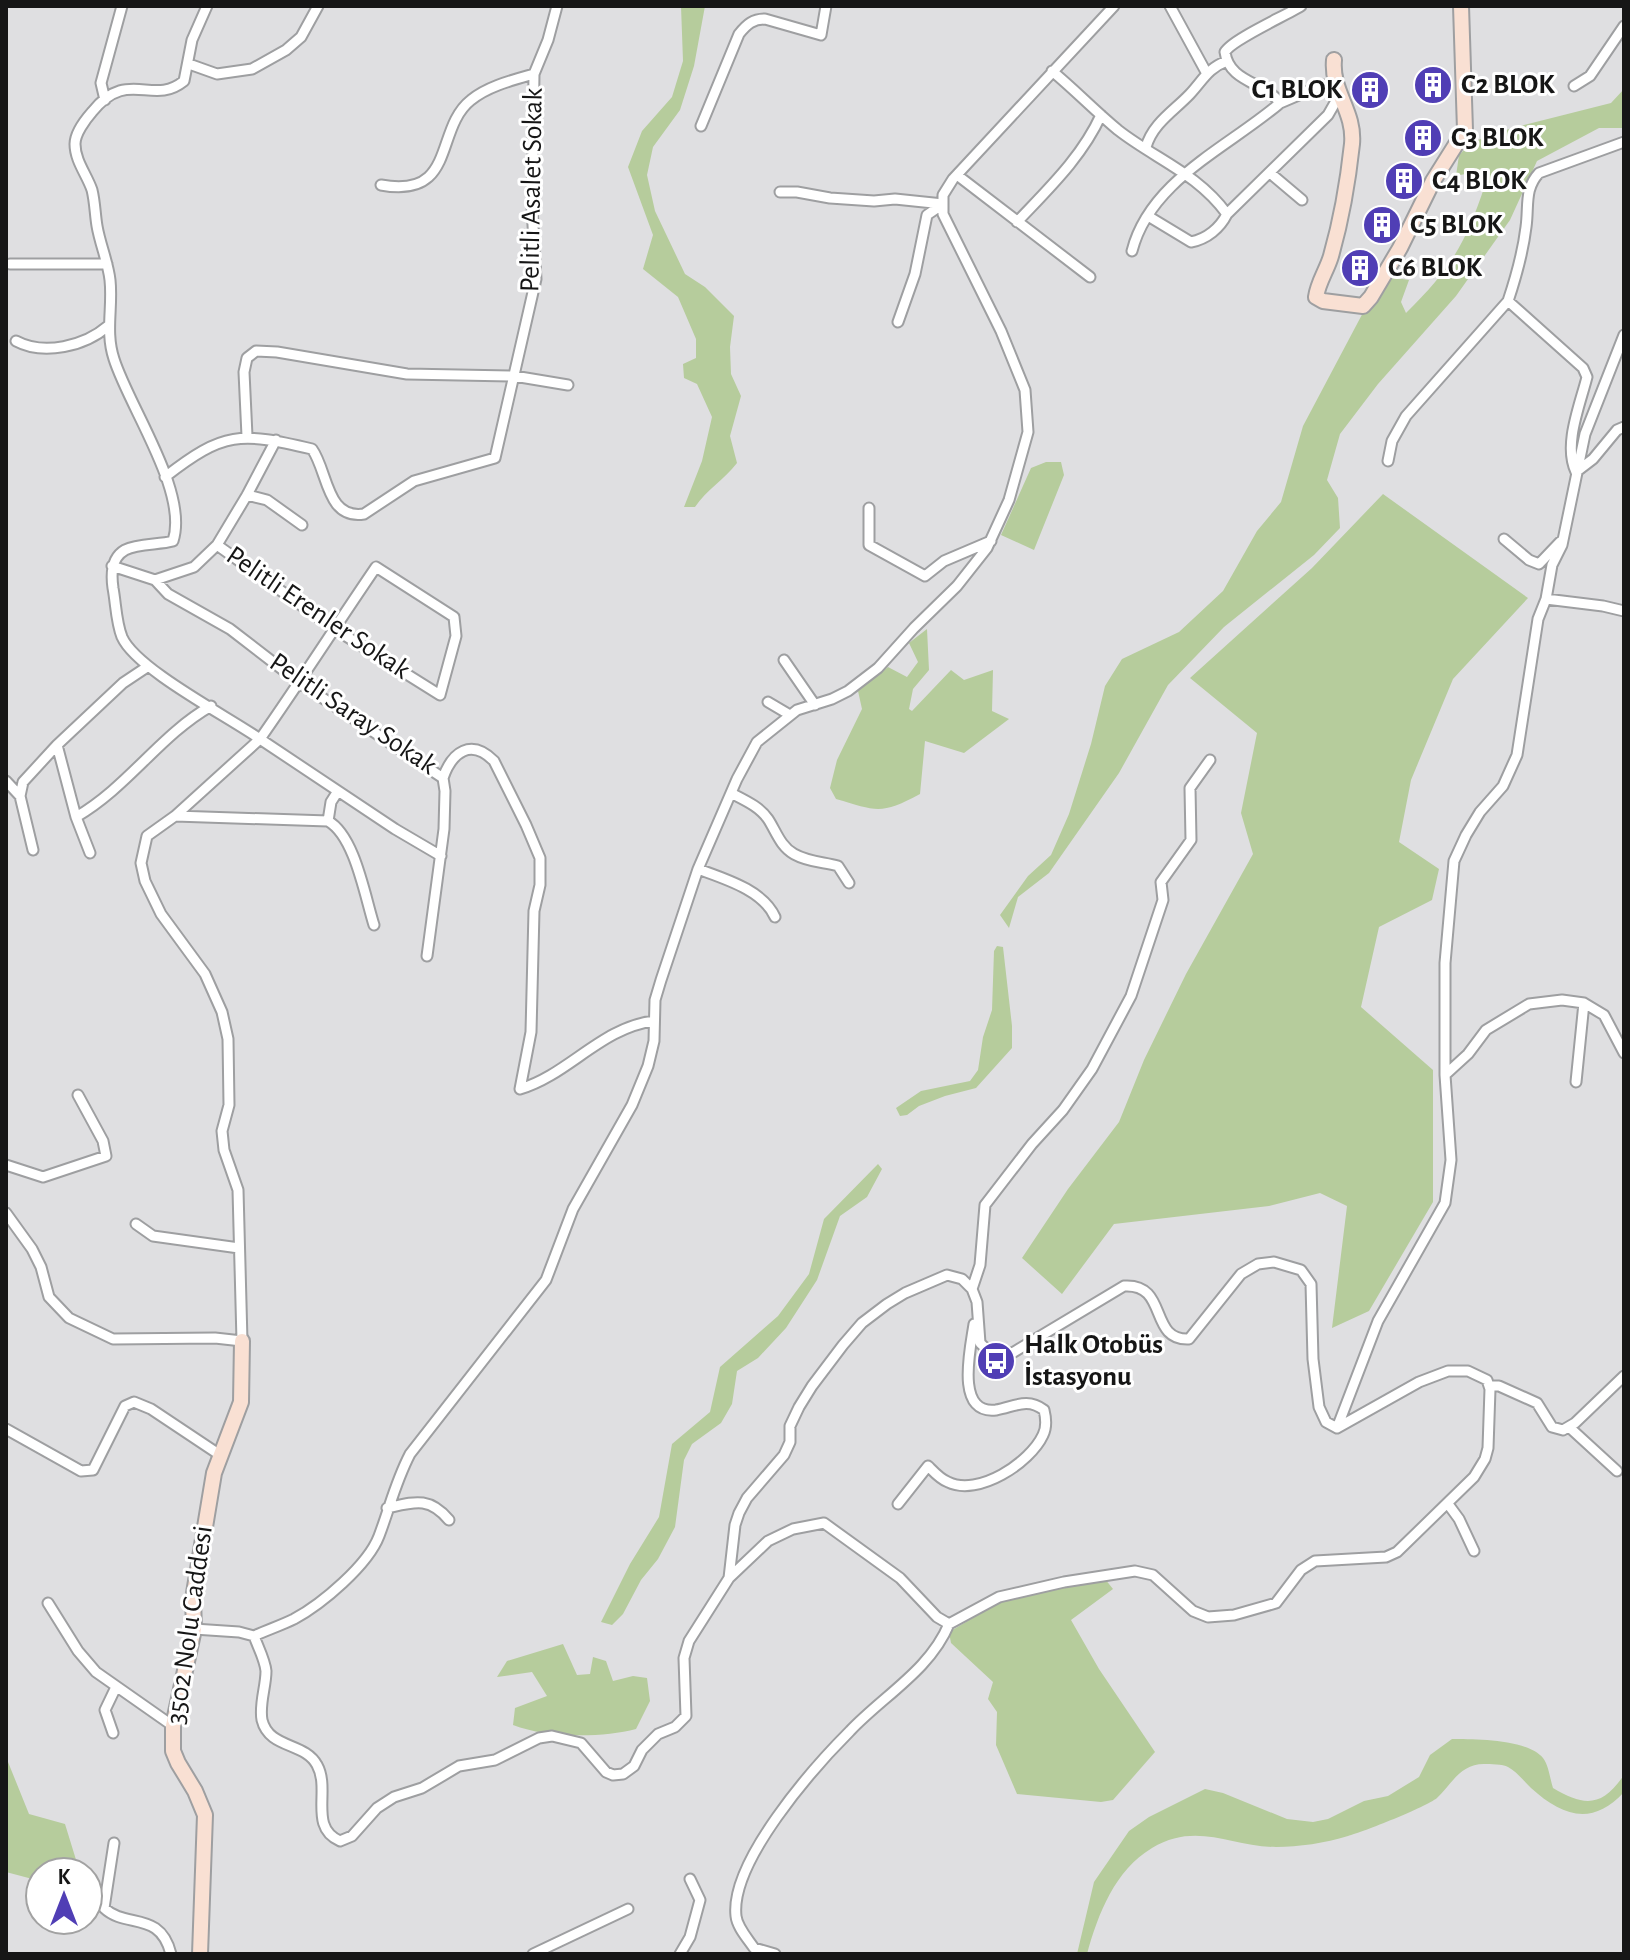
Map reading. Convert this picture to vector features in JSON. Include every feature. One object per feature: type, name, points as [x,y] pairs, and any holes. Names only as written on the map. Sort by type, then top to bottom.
[{"type":"street","points":[[105,100],[101,83],[122,6]]},
{"type":"street","points":[[207,6],[192,40],[184,81],[166,92],[128,88],[105,100],[92,112],[75,143],[93,195],[107,264],[110,281],[108,326],[114,361],[165,477],[177,517],[173,541],[128,548],[118,555],[112,566],[122,635],[131,651],[147,667],[441,856]]},
{"type":"street","points":[[189,64],[217,74],[252,69],[286,50],[301,37],[318,6]]},
{"type":"street","name":"Pelitli Asalet Sokak","points":[[165,477],[210,446],[247,436],[276,440],[312,449],[336,507],[347,514],[364,514],[414,481],[495,458],[536,279],[532,207],[534,74],[557,6]]},
{"type":"street","points":[[701,126],[739,34],[746,25],[756,19],[765,19],[821,35],[826,6]]},
{"type":"street","points":[[194,1629],[254,1636],[296,1618],[325,1598],[371,1552],[398,1477],[418,1443],[546,1280],[573,1209],[632,1105],[645,1075],[654,1041],[655,1000],[698,869],[757,742],[797,710],[848,691],[878,668],[957,586],[991,541],[1009,500],[1028,432],[1025,390],[1001,331],[943,214],[943,195],[957,175],[1114,6]]},
{"type":"street","points":[[1170,6],[1206,72]]},
{"type":"street","points":[[1280,103],[1276,96],[1237,74],[1227,61],[1225,52],[1230,44],[1301,6]]},
{"type":"street","points":[[1335,86],[1351,120],[1352,145],[1330,259],[1317,287],[1316,297],[1323,301],[1363,306],[1400,248],[1433,181],[1465,130],[1461,6]]},
{"type":"street","points":[[1574,86],[1590,76],[1624,26]]},
{"type":"street","points":[[1148,216],[1191,242],[1208,235],[1328,115],[1336,101],[1334,60]]},
{"type":"street","points":[[1146,147],[1153,130],[1193,92],[1206,72],[1227,61]]},
{"type":"street","points":[[1052,71],[1120,132],[1185,173],[1227,214]]},
{"type":"street","points":[[381,185],[399,189],[419,183],[441,161],[455,123],[469,101],[491,89],[534,74]]},
{"type":"street","points":[[1132,251],[1148,216],[1185,173],[1280,103],[1313,88],[1335,86]]},
{"type":"street","points":[[1017,222],[1065,171],[1101,115]]},
{"type":"street","points":[[1388,461],[1392,441],[1406,416],[1508,301],[1527,224],[1527,201],[1533,180],[1539,173],[1624,142]]},
{"type":"street","points":[[1270,173],[1302,200]]},
{"type":"street","points":[[957,175],[1090,277]]},
{"type":"street","points":[[780,192],[943,204]]},
{"type":"street","points":[[898,322],[915,274],[927,215],[943,204]]},
{"type":"street","points":[[10,264],[107,264]]},
{"type":"street","points":[[1508,301],[1583,368],[1587,377],[1572,443],[1572,463],[1576,472]]},
{"type":"street","points":[[16,341],[40,349],[95,337],[108,326]]},
{"type":"street","points":[[1337,1428],[1378,1321],[1445,1203],[1451,1160],[1445,1075],[1445,963],[1454,861],[1480,812],[1503,786],[1517,755],[1538,619],[1574,498],[1576,472],[1589,422],[1624,335]]},
{"type":"street","points":[[247,436],[244,372],[247,358],[256,351],[407,374],[514,376],[568,385]]},
{"type":"street","points":[[1576,472],[1593,459],[1617,430],[1624,427]]},
{"type":"street","name":"Pelitli Erenler Sokak","points":[[276,440],[217,545],[333,628],[440,695],[456,636],[454,617],[376,567],[333,628]]},
{"type":"street","points":[[247,495],[267,500],[302,525]]},
{"type":"street","points":[[869,508],[869,545],[925,576],[944,561],[991,541]]},
{"type":"street","points":[[1504,539],[1529,560],[1539,564],[1562,539]]},
{"type":"street","points":[[155,580],[194,567],[217,545]]},
{"type":"street","name":"Pelitli Saray Sokak","points":[[112,566],[155,580],[168,594],[241,636],[300,683],[443,778],[455,755],[468,749],[487,754],[494,761],[540,858],[540,885],[534,911],[531,1032],[520,1089],[538,1083],[633,1024],[654,1021]]},
{"type":"street","points":[[1546,599],[1624,611]]},
{"type":"street","points":[[6,1213],[37,1258],[49,1297],[69,1318],[113,1339],[215,1338],[242,1341],[238,1190],[224,1150],[222,1131],[229,1105],[228,1039],[222,1012],[205,974],[161,914],[145,881],[141,863],[147,836],[175,816],[260,739],[300,683],[333,628]]},
{"type":"street","points":[[784,660],[815,705]]},
{"type":"street","points":[[33,850],[20,796],[23,782],[123,683],[147,667]]},
{"type":"street","points":[[768,702],[790,715]]},
{"type":"street","points":[[76,817],[131,775],[192,717],[211,706]]},
{"type":"street","points":[[57,745],[76,817],[90,853]]},
{"type":"street","points":[[972,1289],[980,1265],[985,1205],[1063,1110],[1092,1069],[1131,996],[1163,900],[1161,882],[1191,840],[1190,788],[1210,760]]},
{"type":"street","points":[[427,956],[441,856],[443,778]]},
{"type":"street","points":[[6,781],[20,796]]},
{"type":"street","points":[[328,821],[331,802],[338,791]]},
{"type":"street","points":[[731,793],[752,804],[767,818],[778,838],[792,853],[809,861],[838,866],[849,883]]},
{"type":"street","points":[[175,816],[328,821],[341,832],[354,858],[374,925]]},
{"type":"street","points":[[698,869],[747,890],[770,906],[775,917]]},
{"type":"street","points":[[1445,1075],[1468,1054],[1486,1030],[1529,1004],[1562,1000],[1584,1003],[1604,1015],[1624,1053]]},
{"type":"street","points":[[1576,1082],[1584,1003]]},
{"type":"street","points":[[6,1165],[43,1177],[106,1156],[103,1141],[78,1095]]},
{"type":"street","points":[[136,1224],[153,1236],[239,1248]]},
{"type":"street","points":[[729,1578],[739,1513],[747,1498],[784,1455],[790,1442],[790,1426],[812,1386],[862,1323],[887,1304],[933,1279],[947,1275],[962,1279],[972,1289],[977,1305],[980,1343],[997,1359],[1014,1352],[1124,1286],[1136,1285],[1143,1289],[1154,1299],[1169,1334],[1178,1340],[1189,1339],[1241,1274],[1258,1264],[1274,1262],[1301,1270],[1311,1284],[1313,1359],[1319,1407],[1326,1422],[1337,1428]]},
{"type":"street","points":[[898,1504],[928,1466],[949,1484],[971,1487],[1019,1465],[1043,1436],[1046,1424],[1044,1410],[1037,1404],[1028,1402],[992,1411],[978,1405],[969,1393],[967,1367],[977,1305]]},
{"type":"street","name":"3502 Nolu Caddesi","points":[[200,1954],[205,1815],[173,1751],[173,1726],[194,1629],[195,1584],[214,1473],[241,1402],[242,1341]]},
{"type":"street","points":[[775,1954],[754,1948],[736,1919],[736,1899],[757,1848],[786,1805],[851,1730],[881,1705],[932,1653],[943,1639],[949,1624],[999,1597],[1064,1582],[1135,1571],[1153,1575],[1193,1611],[1208,1617],[1234,1615],[1276,1603],[1301,1570],[1315,1561],[1386,1557],[1397,1552],[1448,1504],[1474,1477],[1485,1459],[1489,1386],[1481,1376],[1468,1371],[1448,1371],[1419,1382],[1337,1428]]},
{"type":"street","points":[[1489,1386],[1499,1386],[1537,1403],[1552,1427],[1563,1430],[1624,1376]]},
{"type":"street","points":[[6,1429],[81,1471],[93,1470],[125,1406],[134,1402],[151,1409],[220,1455]]},
{"type":"street","points":[[1569,1427],[1617,1471]]},
{"type":"street","points":[[387,1508],[428,1503],[440,1509],[449,1520]]},
{"type":"street","points":[[1448,1504],[1474,1551]]},
{"type":"street","points":[[254,1636],[266,1670],[262,1721],[269,1734],[279,1742],[310,1754],[319,1768],[323,1783],[322,1820],[326,1832],[340,1841],[352,1836],[377,1808],[394,1797],[422,1788],[459,1766],[495,1760],[539,1738],[552,1736],[581,1743],[606,1772],[623,1774],[634,1766],[642,1750],[658,1734],[675,1727],[686,1716],[684,1658],[689,1641],[729,1578],[768,1541],[793,1529],[824,1523],[900,1578],[937,1617],[949,1624]]},
{"type":"street","points":[[48,1603],[78,1651],[96,1672],[173,1726]]},
{"type":"street","points":[[113,1733],[105,1710],[116,1687]]},
{"type":"street","points":[[114,1843],[104,1908],[110,1913],[146,1922],[155,1928],[169,1946],[171,1954]]},
{"type":"street","points":[[680,1954],[690,1937],[700,1900],[690,1879]]},
{"type":"street","points":[[533,1954],[553,1950],[628,1909]]},
{"type":"green space","points":[[681,6],[705,6],[694,66],[680,110],[653,147],[647,175],[655,211],[685,274],[705,287],[734,316],[731,374],[741,396],[730,436],[737,463],[695,507],[684,507],[702,461],[712,417],[697,384],[684,378],[683,364],[696,358],[696,339],[678,297],[643,269],[653,235],[628,167],[642,131],[672,97],[683,61]]},
{"type":"green space","points":[[1624,89],[1624,128],[1599,128],[1537,161],[1510,220],[1456,296],[1378,384],[1340,434],[1327,480],[1338,498],[1340,528],[1314,555],[1224,627],[1168,685],[1119,773],[1049,873],[1018,897],[1009,928],[1000,915],[1028,876],[1051,855],[1069,814],[1105,686],[1122,659],[1179,632],[1223,591],[1257,531],[1281,502],[1303,426],[1366,307],[1389,277],[1409,280],[1401,302],[1406,313],[1455,255],[1485,185],[1474,172],[1456,176],[1459,155],[1472,142],[1512,128],[1611,103]]},
{"type":"green space","points":[[1046,462],[1061,462],[1064,475],[1034,550],[1001,535],[1031,468]]},
{"type":"green space","points":[[1383,494],[1528,598],[1453,679],[1411,780],[1399,842],[1439,869],[1432,900],[1379,927],[1361,1007],[1433,1070],[1433,1202],[1369,1311],[1332,1328],[1347,1206],[1320,1193],[1269,1206],[1114,1224],[1062,1294],[1022,1258],[1068,1189],[1119,1122],[1144,1060],[1186,974],[1253,854],[1241,813],[1257,733],[1190,678],[1312,568]]},
{"type":"green space","points":[[927,629],[929,670],[913,689],[909,709],[912,711],[951,670],[964,680],[993,670],[992,711],[1009,719],[964,753],[925,741],[920,794],[907,801],[879,809],[836,799],[830,788],[837,760],[862,709],[858,691],[888,667],[907,677],[918,662],[909,643]]},
{"type":"green space","points":[[997,946],[1003,947],[1012,1048],[976,1088],[945,1096],[900,1116],[896,1108],[921,1091],[970,1081],[978,1070],[983,1037],[992,1010],[994,951]]},
{"type":"green space","points":[[878,1164],[882,1169],[867,1197],[840,1216],[817,1280],[786,1328],[758,1358],[737,1371],[732,1404],[721,1423],[692,1444],[684,1460],[675,1527],[658,1559],[641,1580],[623,1614],[612,1625],[601,1622],[630,1564],[659,1517],[672,1444],[710,1412],[720,1367],[778,1316],[809,1274],[824,1219]]},
{"type":"green space","points":[[1105,1579],[1113,1589],[1071,1620],[1099,1669],[1155,1752],[1113,1800],[1101,1802],[1017,1794],[996,1745],[997,1712],[988,1699],[993,1682],[951,1643],[949,1632],[1000,1602],[1025,1594]]},
{"type":"green space","points":[[563,1644],[577,1675],[590,1674],[593,1657],[606,1661],[613,1681],[633,1676],[647,1678],[650,1701],[636,1729],[574,1735],[513,1725],[515,1708],[547,1696],[532,1672],[497,1677],[507,1661]]},
{"type":"green space","points":[[1452,1739],[1500,1741],[1525,1747],[1543,1758],[1553,1788],[1574,1798],[1592,1801],[1600,1798],[1616,1786],[1624,1775],[1624,1792],[1600,1810],[1577,1814],[1543,1798],[1508,1767],[1484,1764],[1462,1771],[1437,1798],[1421,1807],[1367,1830],[1330,1841],[1276,1847],[1199,1836],[1168,1840],[1139,1857],[1128,1868],[1110,1894],[1087,1954],[1077,1954],[1094,1882],[1129,1831],[1149,1817],[1205,1789],[1223,1793],[1287,1819],[1313,1822],[1328,1819],[1364,1801],[1388,1796],[1419,1777],[1430,1755]]},
{"type":"green space","points":[[6,1757],[29,1814],[65,1824],[75,1856],[24,1856],[24,1877],[6,1872]]},
{"type":"place","name":"C2 BLOK","points":[[1433,85]]},
{"type":"place","name":"C1 BLOK","points":[[1370,90]]},
{"type":"place","name":"C3 BLOK","points":[[1423,138]]},
{"type":"place","name":"C4 BLOK","points":[[1404,181]]},
{"type":"place","name":"C5 BLOK","points":[[1382,225]]},
{"type":"place","name":"C6 BLOK","points":[[1360,268]]},
{"type":"place","name":"Halk Otobüs İstasyonu","points":[[996,1361]]}]
